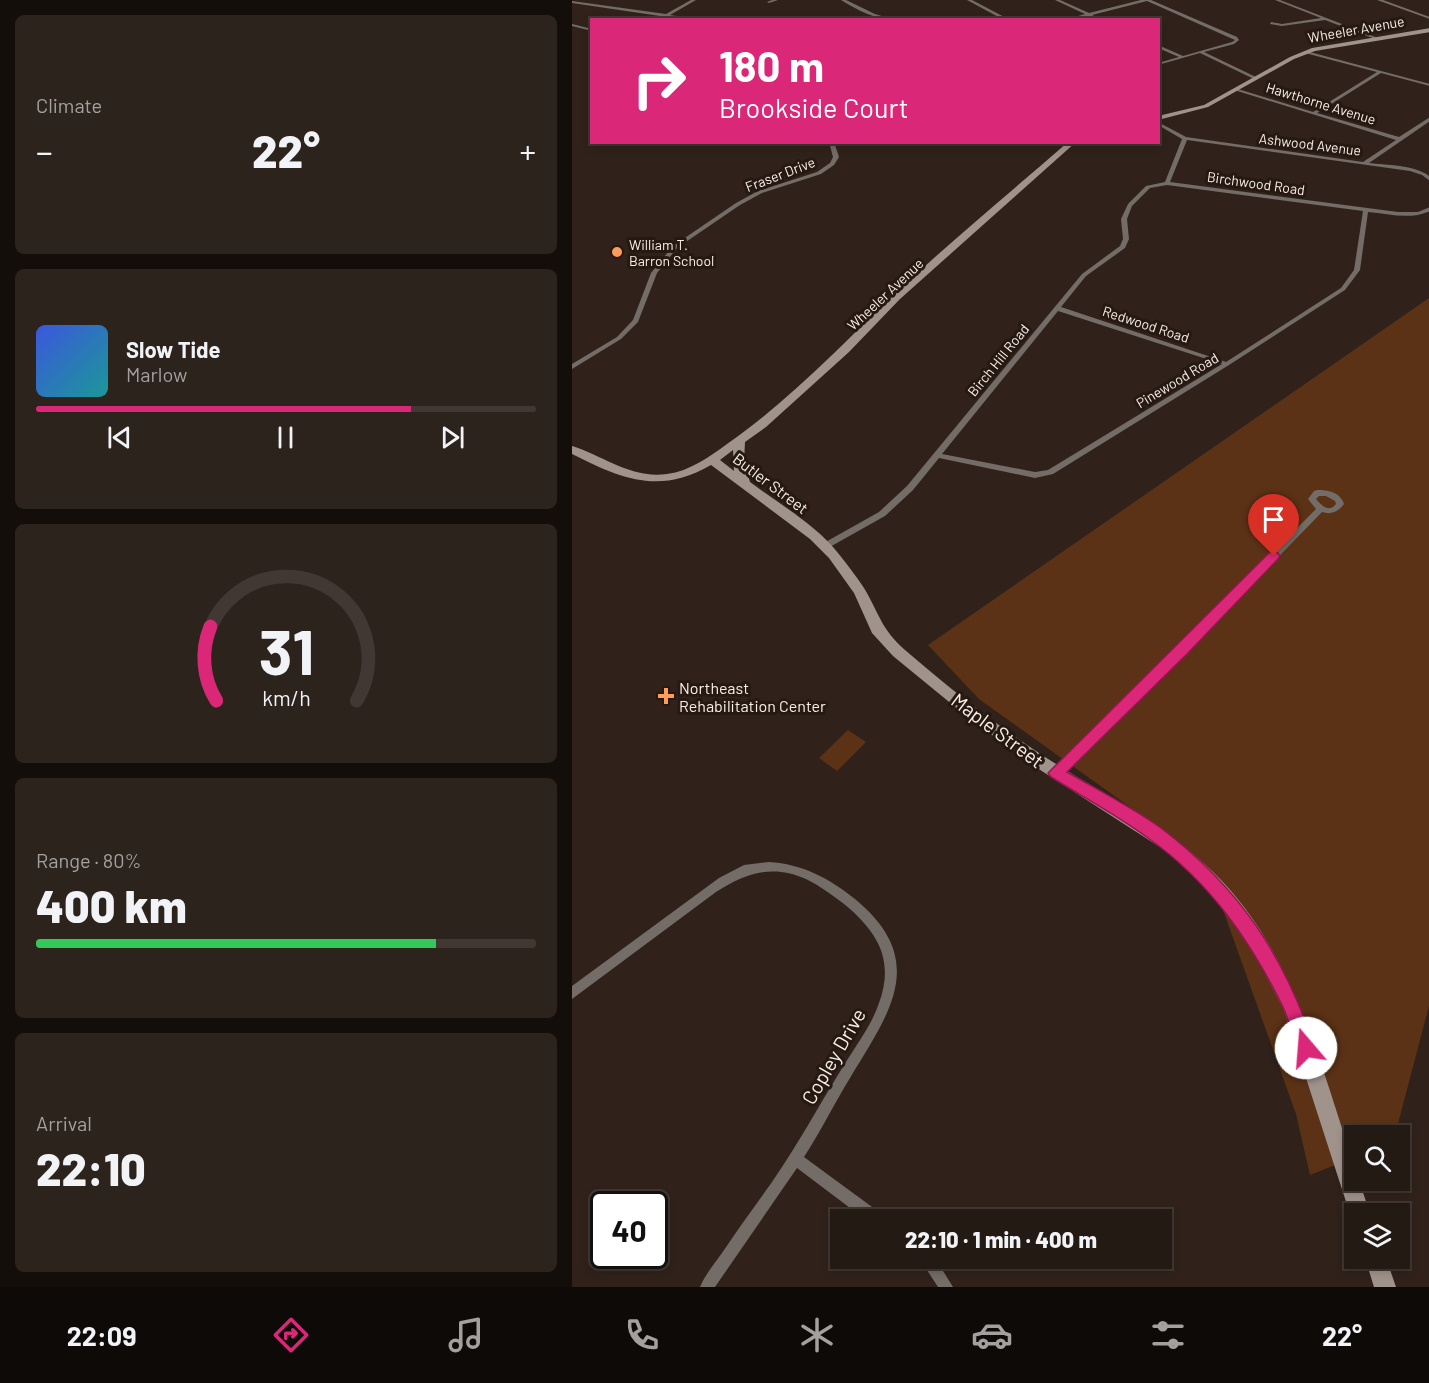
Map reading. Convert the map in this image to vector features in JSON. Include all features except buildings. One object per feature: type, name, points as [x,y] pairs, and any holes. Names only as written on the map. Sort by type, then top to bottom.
[{"type":"street","points":[[664,18],[694,0]]},
{"type":"street","points":[[769,2],[776,0]]},
{"type":"street","points":[[843,0],[885,18]]},
{"type":"street","points":[[970,0],[1004,18]]},
{"type":"street","points":[[1057,0],[1097,18]]},
{"type":"street","points":[[1073,18],[1147,0],[1237,39],[1234,43],[1160,63]]},
{"type":"street","points":[[1277,0],[1376,38]]},
{"type":"street","points":[[1379,0],[1430,18]]},
{"type":"street","points":[[572,2],[687,18]]},
{"type":"street","points":[[874,15],[877,18]]},
{"type":"street","points":[[1271,23],[1286,24],[1326,18]]},
{"type":"street","points":[[572,26],[590,30]]},
{"type":"street","name":"Wheeler Avenue","points":[[1160,118],[1197,110],[1306,52],[1327,46],[1430,30]]},
{"type":"street","points":[[1160,47],[1183,57]]},
{"type":"street","points":[[1200,52],[1256,78]]},
{"type":"street","points":[[1306,52],[1430,85]]},
{"type":"street","points":[[1313,113],[1380,72]]},
{"type":"street","name":"Hawthorne Avenue","points":[[1236,90],[1399,139]]},
{"type":"street","points":[[1365,163],[1430,118]]},
{"type":"street","points":[[1160,124],[1185,138],[1168,183]]},
{"type":"street","name":"Ashwood Avenue","points":[[1185,138],[1411,170],[1424,174],[1430,180]]},
{"type":"street","name":"Fraser Drive","points":[[572,367],[619,338],[636,321],[654,273],[675,247],[748,198],[824,170],[836,157],[833,144]]},
{"type":"street","name":"Wheeler Avenue","points":[[712,460],[740,442],[845,351],[897,297],[1071,144]]},
{"type":"street","name":"Birchwood Road","points":[[1168,183],[1398,214],[1419,214],[1430,209]]},
{"type":"street","name":"Birch Hill Road","points":[[824,546],[890,507],[910,488],[1089,270],[1123,247],[1126,239],[1124,219],[1130,205],[1148,187],[1168,183]]},
{"type":"street","name":"Pinewood Road","points":[[936,455],[1026,474],[1042,475],[1227,364],[1349,284],[1359,262],[1366,210]]},
{"type":"street","name":"Redwood Road","points":[[1057,308],[1227,364]]},
{"type":"street","points":[[740,442],[737,460],[744,482]]},
{"type":"street","name":"Butler Street","points":[[572,450],[621,470],[650,478],[679,476],[712,460],[744,482],[824,546],[851,576],[877,629],[898,652]]},
{"type":"street","points":[[1056,773],[1182,650],[1319,508]]},
{"type":"street","name":"Maple Street","points":[[898,652],[970,711],[1056,773],[1172,846],[1208,878],[1246,923],[1292,1007],[1356,1203]]},
{"type":"street","name":"Copley Drive","points":[[572,993],[699,898],[734,876],[752,868],[790,868],[805,872],[827,884],[864,914],[884,939],[890,970],[889,988],[869,1040],[846,1071],[796,1159],[707,1287]]},
{"type":"street","points":[[796,1159],[863,1209]]},
{"type":"street","points":[[934,1269],[946,1287]]},
{"type":"street","points":[[1379,1269],[1385,1287]]},
{"type":"shaded area","points":[[1429,298],[1430,1002],[1398,1125],[1344,1125],[1344,1161],[1310,1175],[1296,1114],[1222,907],[1141,815],[979,699],[928,645]]},
{"type":"shaded area","points":[[848,730],[866,742],[837,771],[819,758]]},
{"type":"place","name":"William T. Barron School","points":[[617,252]]},
{"type":"place","name":"Northeast Rehabilitation Center","points":[[666,696]]},
{"type":"route","points":[[1274,556],[1056,773],[1154,832],[1208,878],[1246,923],[1276,974],[1292,1007],[1306,1048]]}]
